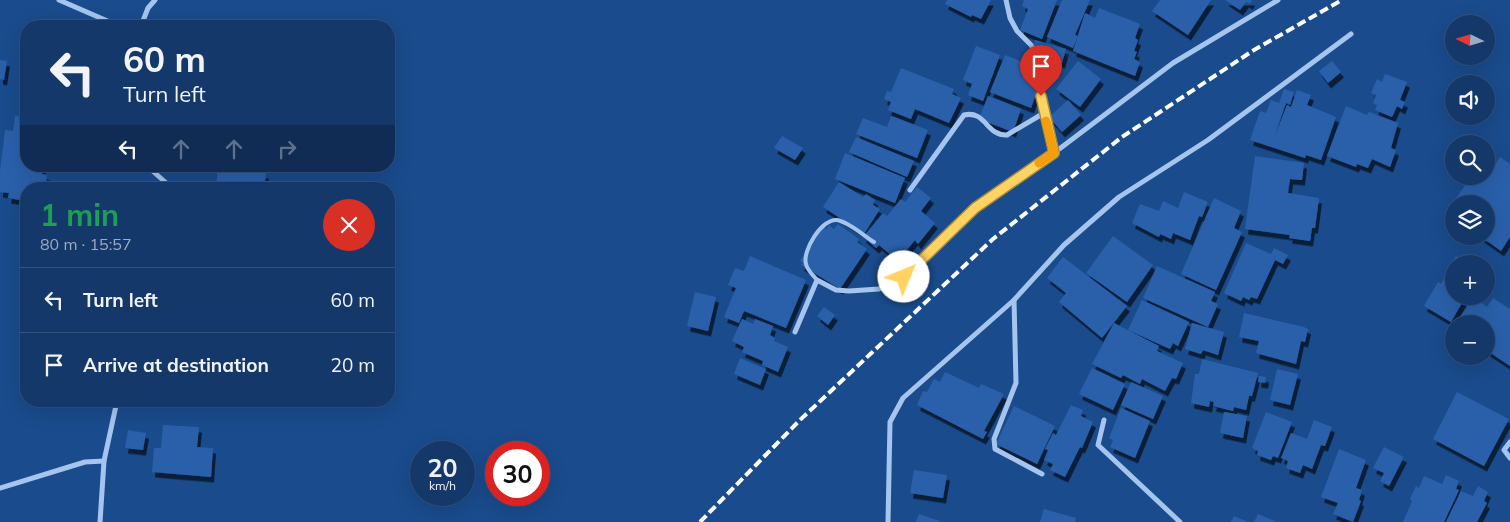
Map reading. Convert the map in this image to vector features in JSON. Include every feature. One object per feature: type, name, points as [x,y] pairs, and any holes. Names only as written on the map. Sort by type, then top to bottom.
[{"type":"street","points":[[59,0],[105,20]]},
{"type":"street","points":[[143,20],[148,8],[155,0]]},
{"type":"street","points":[[1006,0],[1010,18],[1017,32],[1035,49],[1042,63],[1041,96],[1054,153]]},
{"type":"street","points":[[795,332],[817,280],[836,290],[849,292],[879,289],[904,277],[975,208],[1054,153],[1173,63],[1278,0]]},
{"type":"street","points":[[888,522],[890,422],[903,398],[1014,300],[1064,245],[1119,197],[1208,140],[1351,34]]},
{"type":"street","points":[[910,190],[958,120],[964,115],[971,113],[979,115],[994,133],[1000,136],[1012,133],[1044,113]]},
{"type":"street","points":[[154,172],[165,182]]},
{"type":"street","points":[[1014,300],[1016,383],[994,440],[995,449],[1042,474]]},
{"type":"street","points":[[100,522],[104,461],[116,407]]},
{"type":"street","points":[[1104,420],[1098,445],[1180,522]]},
{"type":"street","points":[[1510,442],[1504,450],[1510,458]]},
{"type":"street","points":[[0,488],[85,462],[104,461]]},
{"type":"lane","points":[[817,280],[809,270],[805,258],[824,224],[830,220],[843,222],[874,242]]},
{"type":"building","points":[[947,0],[991,0],[981,19],[972,15],[971,17],[945,4]]},
{"type":"building","points":[[1024,0],[1057,0],[1042,39],[1020,30],[1028,9],[1022,6]]},
{"type":"building","points":[[1062,0],[1090,0],[1075,35],[1078,36],[1073,48],[1047,37]]},
{"type":"building","points":[[1160,0],[1211,0],[1188,35],[1152,11]]},
{"type":"building","points":[[1225,0],[1252,0],[1250,4],[1246,2],[1240,10]]},
{"type":"building","points":[[1099,8],[1140,24],[1135,38],[1138,40],[1134,51],[1137,52],[1134,59],[1140,62],[1135,76],[1073,51],[1085,13],[1095,18]]},
{"type":"building","points":[[1035,40],[1066,49],[1062,63],[1031,55]]},
{"type":"building","points":[[976,46],[1000,55],[983,101],[968,95],[972,84],[963,80]]},
{"type":"building","points":[[1005,55],[1038,68],[1033,81],[1040,83],[1031,108],[990,92]]},
{"type":"building","points":[[0,60],[7,61],[4,80],[0,79]]},
{"type":"building","points":[[1078,61],[1101,79],[1080,107],[1056,89]]},
{"type":"building","points":[[1332,61],[1341,72],[1328,83],[1319,71]]},
{"type":"building","points":[[901,68],[954,89],[952,94],[961,98],[949,123],[915,109],[911,119],[888,110],[891,102],[884,99],[887,91],[891,92]]},
{"type":"building","points":[[1385,74],[1407,82],[1400,100],[1405,102],[1402,109],[1397,106],[1392,117],[1375,110],[1377,105],[1373,103],[1376,95],[1371,93],[1377,79],[1382,82]]},
{"type":"building","points":[[1284,89],[1294,92],[1290,105],[1286,103],[1274,138],[1287,105],[1291,107],[1297,90],[1311,95],[1307,105],[1336,117],[1321,160],[1306,155],[1305,158],[1250,140],[1260,111],[1266,113],[1271,100],[1279,103]]},
{"type":"building","points":[[988,96],[1021,109],[1013,132],[979,119]]},
{"type":"building","points":[[1068,100],[1081,115],[1062,132],[1049,117]]},
{"type":"building","points":[[1346,106],[1367,115],[1369,112],[1398,123],[1391,148],[1396,150],[1390,167],[1372,159],[1368,168],[1357,164],[1356,167],[1327,156]]},
{"type":"building","points":[[15,116],[20,116],[20,172],[42,172],[42,174],[47,175],[46,182],[20,182],[20,200],[8,198],[9,193],[0,192],[0,171],[5,130],[13,131]]},
{"type":"building","points":[[891,116],[928,130],[917,158],[856,134],[863,118],[887,127]]},
{"type":"building","points":[[782,136],[803,148],[795,160],[774,148]]},
{"type":"building","points":[[856,137],[914,161],[907,177],[849,152]]},
{"type":"building","points":[[845,153],[905,178],[895,203],[835,179]]},
{"type":"building","points":[[1255,156],[1304,163],[1302,180],[1290,179],[1288,193],[1319,198],[1315,228],[1312,228],[1310,241],[1289,238],[1290,235],[1245,229]]},
{"type":"building","points":[[1500,157],[1510,164],[1510,237],[1501,251],[1493,245],[1495,245],[1495,195],[1458,195],[1465,185],[1495,185],[1495,164]]},
{"type":"building","points":[[254,172],[266,173],[265,182],[216,182],[217,173],[213,173]]},
{"type":"building","points":[[839,182],[863,197],[866,194],[875,200],[873,205],[880,209],[864,234],[823,207]]},
{"type":"building","points":[[917,187],[931,198],[921,211],[935,223],[918,244],[915,240],[898,261],[879,245],[876,248],[863,237],[883,213],[887,216],[901,199],[905,202]]},
{"type":"building","points":[[1184,192],[1208,202],[1202,217],[1199,216],[1190,240],[1173,233],[1171,239],[1160,234],[1159,237],[1132,223],[1140,204],[1159,211],[1163,201],[1178,208]]},
{"type":"building","points":[[1214,198],[1241,211],[1234,228],[1242,232],[1216,290],[1181,274]]},
{"type":"building","points":[[838,224],[859,239],[857,242],[867,249],[840,289],[801,265],[803,263],[800,261],[823,226],[826,229],[829,225],[834,229]]},
{"type":"building","points":[[1113,236],[1153,265],[1127,302],[1086,273]]},
{"type":"building","points":[[1246,243],[1271,254],[1274,248],[1288,255],[1283,264],[1275,260],[1257,299],[1251,297],[1249,300],[1243,297],[1241,301],[1224,293]]},
{"type":"building","points":[[750,256],[806,280],[786,328],[744,311],[739,323],[724,317],[736,288],[728,285],[735,268],[744,271]]},
{"type":"building","points":[[1063,257],[1127,306],[1102,338],[1059,302],[1066,293],[1047,278]]},
{"type":"building","points":[[1157,266],[1215,292],[1211,301],[1218,304],[1208,327],[1143,298]]},
{"type":"building","points":[[1445,277],[1445,305],[1461,305],[1455,315],[1445,315],[1445,318],[1424,306],[1438,282],[1441,284]]},
{"type":"building","points":[[695,292],[716,297],[708,331],[687,326]]},
{"type":"building","points":[[1495,299],[1510,309],[1510,366],[1495,356],[1495,315],[1461,315],[1468,305],[1484,305],[1487,307],[1488,305],[1495,305]]},
{"type":"building","points":[[1142,300],[1189,322],[1178,346],[1173,343],[1170,349],[1128,330]]},
{"type":"building","points":[[824,307],[835,315],[828,325],[817,316]]},
{"type":"building","points":[[1244,313],[1308,329],[1305,342],[1301,341],[1296,364],[1256,353],[1259,341],[1239,337]]},
{"type":"building","points":[[742,319],[753,324],[755,319],[773,326],[770,335],[775,338],[774,341],[788,347],[778,372],[762,365],[763,361],[742,352],[744,347],[732,341]]},
{"type":"building","points":[[1114,323],[1159,346],[1157,351],[1183,363],[1176,379],[1172,378],[1165,391],[1142,379],[1140,384],[1123,375],[1121,378],[1092,364]]},
{"type":"building","points":[[1192,323],[1224,332],[1218,355],[1203,350],[1201,354],[1185,349]]},
{"type":"building","points":[[740,358],[766,369],[760,385],[734,374]]},
{"type":"building","points":[[1202,359],[1258,373],[1246,410],[1234,407],[1233,411],[1213,406],[1214,402],[1210,401],[1209,407],[1191,403],[1195,374],[1199,374]]},
{"type":"building","points":[[1092,368],[1125,384],[1113,410],[1079,394]]},
{"type":"building","points":[[1277,369],[1298,374],[1290,405],[1270,400]]},
{"type":"building","points":[[945,372],[979,388],[981,384],[1004,394],[984,431],[987,432],[983,439],[917,405],[923,391],[927,392],[934,379],[940,382]]},
{"type":"building","points":[[1259,376],[1266,377],[1265,383],[1258,382]]},
{"type":"building","points":[[1131,382],[1163,396],[1153,419],[1121,405]]},
{"type":"building","points":[[1457,392],[1509,419],[1484,466],[1433,439]]},
{"type":"building","points":[[1071,405],[1083,410],[1081,416],[1093,422],[1082,448],[1080,447],[1065,477],[1050,470],[1053,464],[1044,460],[1048,450],[1045,449],[1053,433],[1056,435]]},
{"type":"building","points":[[1014,406],[1055,426],[1037,464],[996,444]]},
{"type":"building","points":[[1121,408],[1150,421],[1135,458],[1110,447],[1113,440],[1109,438]]},
{"type":"building","points":[[1224,412],[1247,416],[1243,438],[1220,433]]},
{"type":"building","points":[[1266,412],[1292,422],[1278,458],[1273,456],[1271,460],[1257,455],[1258,451],[1252,448]]},
{"type":"building","points":[[1314,420],[1332,427],[1325,446],[1321,445],[1312,469],[1303,465],[1300,473],[1286,468],[1288,461],[1281,458],[1291,433],[1307,439]]},
{"type":"building","points":[[163,425],[199,427],[197,447],[213,448],[211,477],[152,472],[154,448],[161,448]]},
{"type":"building","points":[[128,430],[146,433],[143,450],[125,448]]},
{"type":"building","points":[[1384,447],[1404,457],[1389,486],[1380,481],[1384,473],[1373,468]]},
{"type":"building","points":[[1339,449],[1366,460],[1356,488],[1362,490],[1359,500],[1361,501],[1353,522],[1333,514],[1338,503],[1321,497]]},
{"type":"building","points":[[914,470],[947,475],[943,498],[910,493]]},
{"type":"building","points":[[1446,475],[1459,481],[1456,489],[1459,490],[1444,522],[1403,522],[1412,501],[1410,499],[1416,486],[1419,488],[1424,476],[1442,484]]},
{"type":"building","points":[[1478,486],[1488,492],[1484,501],[1487,503],[1477,522],[1446,522],[1461,491],[1473,496]]},
{"type":"building","points":[[1044,509],[1076,518],[1075,522],[1040,522]]},
{"type":"building","points":[[919,514],[942,522],[916,522]]},
{"type":"building","points":[[1258,514],[1277,522],[1254,522]]},
{"type":"building","points":[[1234,516],[1248,522],[1231,522]]},
{"type":"railway","points":[[700,522],[800,420],[993,239],[1122,137],[1254,50],[1342,0]]},
{"type":"slow traffic","points":[[1039,163],[1054,153],[1046,121]]},
{"type":"route","points":[[904,277],[975,208],[1054,153],[1041,96]]}]
